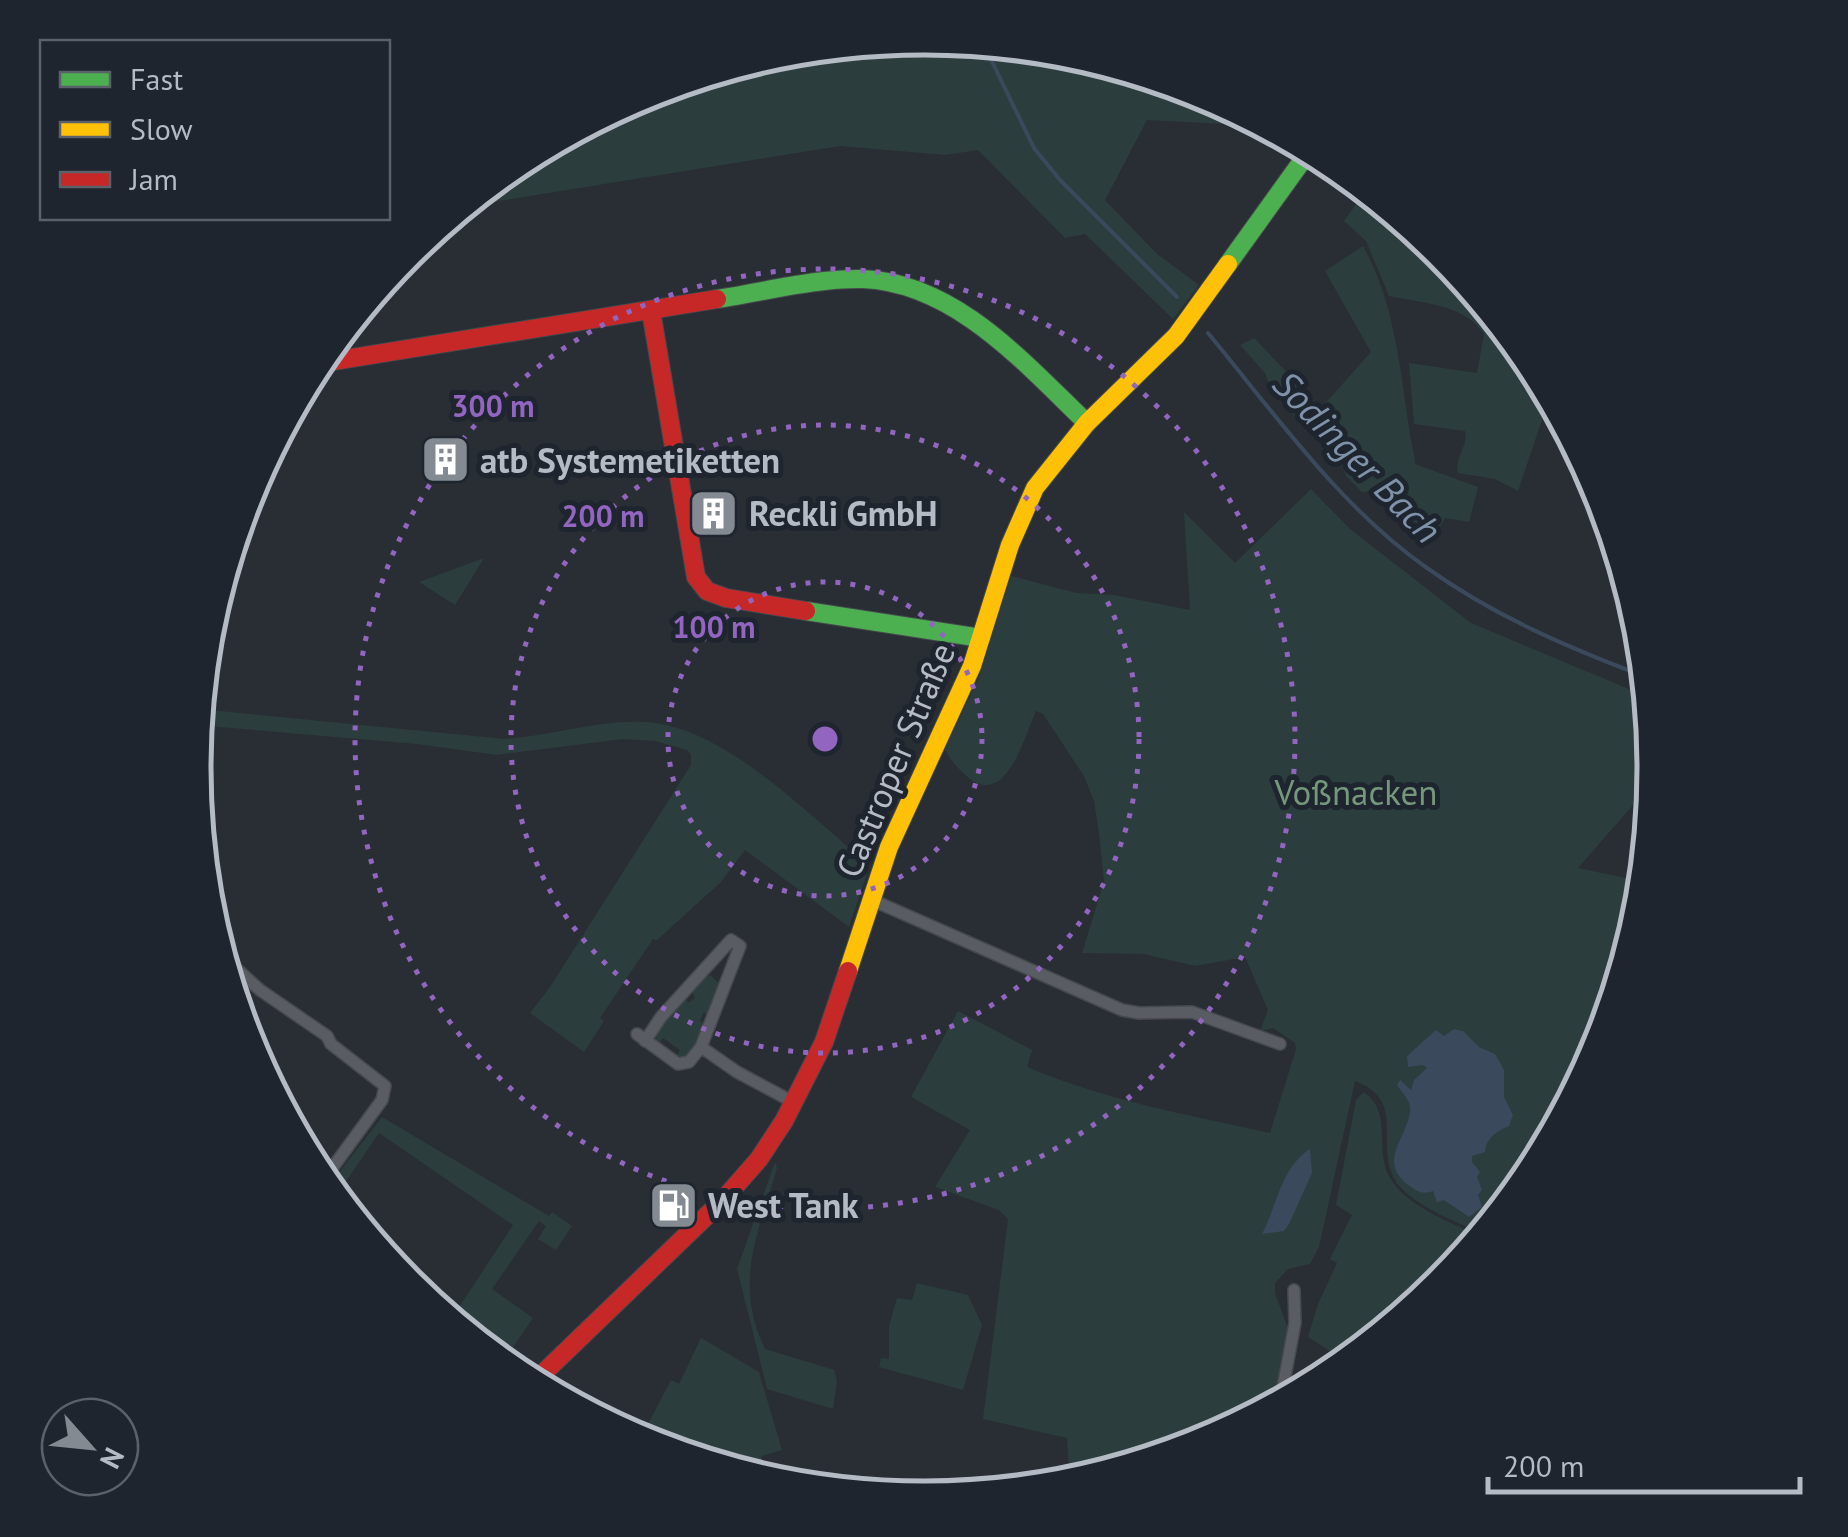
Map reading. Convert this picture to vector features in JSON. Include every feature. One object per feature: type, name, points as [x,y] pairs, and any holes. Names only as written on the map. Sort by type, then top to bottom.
[{"type":"main road","name":"Castroper Straße","points":[[544,1372],[735,1187],[796,1103],[824,1042],[898,827],[960,694],[1026,507],[1047,469],[1086,423],[1176,336],[1301,163]]},
{"type":"main road","points":[[339,360],[825,282],[870,280],[907,287],[942,300],[974,320],[1086,423]]},
{"type":"main road","points":[[651,311],[696,577],[707,591],[726,598],[851,620],[981,638]]},
{"type":"street","points":[[872,900],[1122,1010],[1192,1012],[1280,1044]]},
{"type":"street","points":[[732,940],[740,946],[700,1046],[684,1065],[641,1037],[709,964],[732,940]]},
{"type":"street","points":[[709,964],[730,975]]},
{"type":"street","points":[[241,974],[326,1036],[385,1086],[382,1100],[333,1167]]},
{"type":"street","points":[[243,982],[246,979]]},
{"type":"street","points":[[700,1046],[737,1072],[796,1103]]},
{"type":"street","points":[[1283,1384],[1295,1323],[1294,1290]]},
{"type":"green space","points":[[924,55],[1017,61],[1109,79],[1230,124],[1147,120],[1105,200],[1156,253],[1199,285],[1173,319],[1085,234],[1065,238],[978,150],[945,155],[840,146],[489,203],[567,151],[651,109],[739,79],[831,61]]},
{"type":"green space","points":[[1358,202],[1394,232],[1460,298],[1517,372],[1544,415],[1518,491],[1495,479],[1458,473],[1465,431],[1414,424],[1409,363],[1477,373],[1484,334],[1466,316],[1454,311],[1389,296],[1366,241],[1344,221]]},
{"type":"green space","points":[[1363,246],[1389,314],[1415,464],[1478,487],[1469,522],[1445,518],[1436,534],[1406,517],[1374,491],[1362,492],[1346,476],[1338,455],[1301,425],[1240,345],[1254,338],[1321,408],[1371,352],[1325,271]]},
{"type":"green space","name":"Voßnacken","points":[[1311,489],[1350,529],[1471,623],[1633,691],[1637,801],[1578,868],[1628,879],[1624,908],[1600,998],[1564,1084],[1517,1165],[1469,1228],[1429,1209],[1401,1188],[1388,1159],[1382,1101],[1355,1081],[1319,1247],[1310,1264],[1288,1269],[1275,1283],[1288,1329],[1277,1388],[1197,1428],[1109,1458],[1069,1467],[1067,1438],[983,1419],[1008,1219],[999,1210],[935,1187],[970,1130],[911,1097],[958,1011],[1032,1050],[1027,1067],[1056,1079],[1147,1106],[1270,1133],[1295,1043],[1273,1028],[1260,1031],[1268,1010],[1245,957],[1195,966],[1144,954],[1082,953],[1104,881],[1094,801],[1084,776],[1043,714],[1036,711],[1013,764],[994,783],[983,785],[970,779],[945,749],[979,677],[1011,576],[1077,593],[1114,595],[1190,610],[1184,512],[1235,563]]},
{"type":"green space","points":[[484,558],[455,605],[419,582]]},
{"type":"green space","points":[[213,710],[505,739],[626,722],[675,727],[735,756],[870,865],[849,927],[745,850],[721,882],[657,940],[653,939],[600,1018],[604,1021],[584,1052],[530,1013],[691,765],[691,754],[655,741],[623,739],[497,755],[212,726]]},
{"type":"green space","points":[[710,975],[720,984],[709,1017],[704,1012],[700,1020],[705,1027],[688,1056],[676,1057],[680,1050],[663,1038],[656,1043],[657,1031],[684,996],[688,1003],[695,998],[691,989]]},
{"type":"green space","points":[[1364,1092],[1378,1111],[1385,1167],[1398,1188],[1431,1213],[1467,1230],[1394,1305],[1333,1353],[1308,1337],[1337,1263],[1330,1259],[1352,1215],[1336,1205],[1356,1100]]},
{"type":"green space","points":[[382,1117],[572,1226],[556,1250],[538,1239],[546,1226],[539,1221],[492,1289],[533,1318],[511,1350],[458,1309],[513,1225],[379,1133],[344,1184],[338,1174]]},
{"type":"green space","points":[[775,1162],[777,1168],[752,1258],[751,1302],[756,1325],[765,1349],[834,1370],[837,1381],[833,1409],[767,1389],[737,1269]]},
{"type":"green space","points":[[917,1283],[968,1295],[982,1325],[963,1390],[879,1367],[881,1358],[889,1359],[889,1326],[897,1298],[912,1300]]},
{"type":"green space","points":[[701,1338],[759,1372],[782,1450],[762,1456],[760,1463],[647,1426],[671,1380],[679,1384]]},
{"type":"water","points":[[1454,1029],[1495,1054],[1504,1070],[1504,1097],[1513,1115],[1509,1126],[1490,1139],[1485,1152],[1472,1156],[1480,1172],[1477,1177],[1482,1190],[1478,1195],[1482,1207],[1469,1217],[1444,1200],[1437,1202],[1433,1191],[1411,1187],[1401,1178],[1394,1161],[1410,1108],[1397,1085],[1400,1080],[1411,1090],[1414,1080],[1427,1068],[1408,1067],[1407,1056],[1436,1030],[1444,1036]]},
{"type":"water","points":[[1310,1149],[1312,1173],[1289,1224],[1284,1231],[1262,1234],[1286,1176]]},
{"type":"waterway","name":"Sodinger Bach","points":[[991,59],[1034,148],[1060,180],[1177,297]]},
{"type":"waterway","name":"Sodinger Bach","points":[[1208,333],[1310,458],[1395,544],[1452,585],[1505,616],[1630,671]]},
{"type":"traffic: fast","points":[[1228,264],[1301,163]]},
{"type":"traffic: fast","points":[[717,299],[827,281],[863,279],[897,284],[929,295],[987,330],[1087,423]]},
{"type":"traffic: fast","points":[[806,611],[981,638]]},
{"type":"traffic: slow","points":[[848,971],[889,847],[972,666],[1010,545],[1035,488],[1087,423],[1176,336],[1228,264]]},
{"type":"traffic: jam","points":[[339,360],[717,299]]},
{"type":"traffic: jam","points":[[651,311],[696,577],[707,591],[726,598],[806,611]]},
{"type":"traffic: jam","points":[[544,1372],[723,1200],[759,1159],[784,1121],[824,1042],[848,971]]},
{"type":"place","name":"atb Systemetiketten","points":[[445,460]]},
{"type":"place","name":"Reckli GmbH","points":[[714,513]]},
{"type":"place","name":"West Tank","points":[[673,1205]]}]
